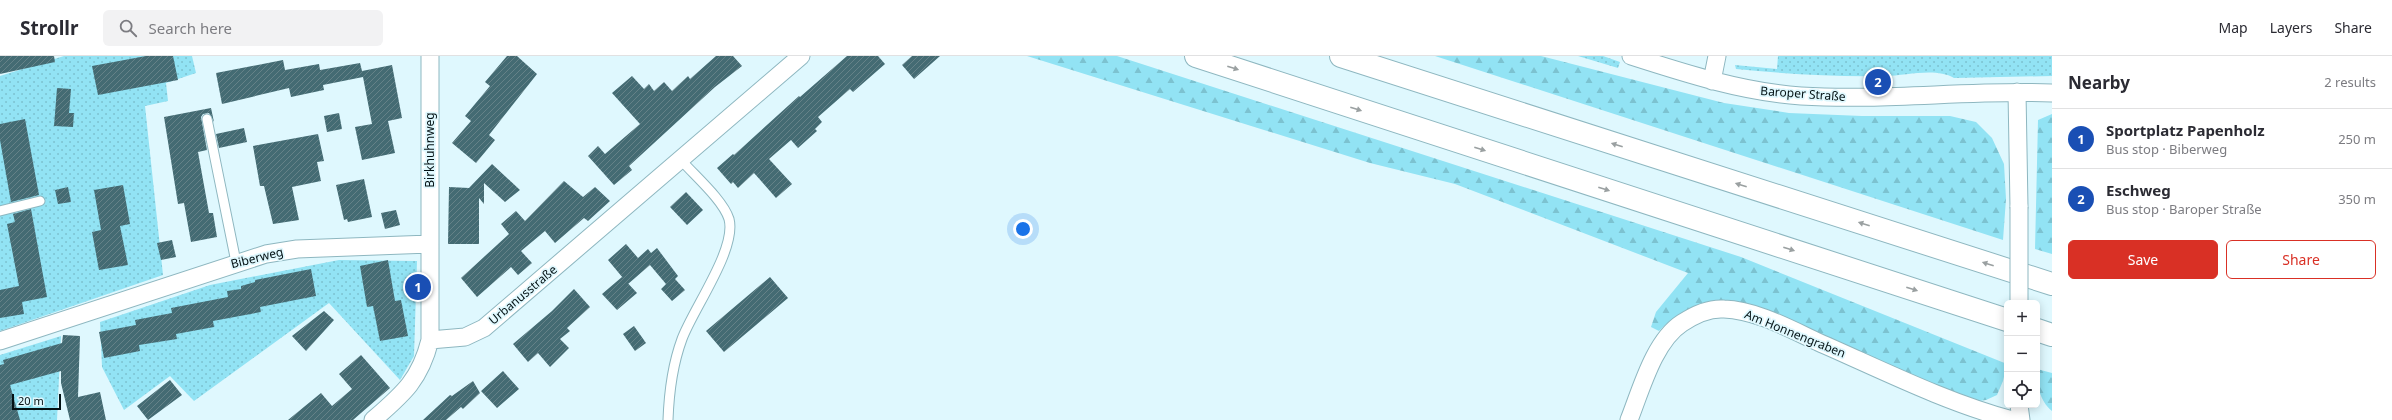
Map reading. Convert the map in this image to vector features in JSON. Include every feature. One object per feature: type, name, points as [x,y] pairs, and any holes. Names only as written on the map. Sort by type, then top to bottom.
[{"type":"highway","points":[[1196,56],[2004,319]]},
{"type":"highway","points":[[1341,56],[2052,284]]},
{"type":"highway","points":[[2040,331],[2052,335]]},
{"type":"street","name":"Birkhuhnweg","points":[[430,56],[430,244]]},
{"type":"street","name":"Urbanusstraße","points":[[430,340],[465,337],[484,328],[801,56]]},
{"type":"street","name":"Baroper Straße","points":[[1631,56],[1712,81],[1768,92],[1828,97],[1883,98],[2017,92],[2052,93]]},
{"type":"street","points":[[1712,81],[1716,56]]},
{"type":"street","points":[[2017,92],[2019,300]]},
{"type":"street","name":"Biberweg","points":[[0,341],[236,262],[266,254],[297,249],[430,244]]},
{"type":"street","points":[[374,420],[403,394],[416,378],[422,366],[430,340],[430,244]]},
{"type":"street","name":"Am Honnengraben","points":[[1629,420],[1663,340],[1681,323],[1706,311],[1724,309],[1742,311],[1777,324],[1972,410],[2012,420]]},
{"type":"street","points":[[2019,408],[2021,420]]},
{"type":"lane","points":[[207,119],[236,262]]},
{"type":"lane","points":[[668,420],[671,379],[676,358],[689,321],[726,251],[730,231],[729,220],[724,209],[681,160]]},
{"type":"lane","points":[[0,211],[40,201]]},
{"type":"green space","points":[[64,56],[192,56],[196,73],[166,83],[168,101],[145,106],[163,275],[0,331],[0,76]]},
{"type":"green space","points":[[1027,56],[1117,56],[1741,257],[2004,363],[2003,381],[1997,395],[1986,400],[1973,402],[1751,305],[1725,302],[1701,304],[1680,314],[1659,331],[1651,327],[1656,312],[1688,273],[1455,184],[1370,163]]},
{"type":"green space","points":[[1435,56],[1541,56],[1724,103],[1789,113],[1862,116],[1950,116],[1976,122],[1992,138],[2004,164],[2006,199],[2003,240]]},
{"type":"green space","points":[[1578,56],[1603,56],[1620,62],[1618,68]]},
{"type":"green space","points":[[1778,56],[2052,56],[2052,76],[1954,78],[1938,73],[1920,73],[1893,76],[1848,76],[1792,74],[1736,69],[1735,65],[1777,69]]},
{"type":"green space","points":[[2052,114],[2052,254],[2035,249],[2038,120]]},
{"type":"green space","points":[[339,260],[417,261],[414,356],[400,380],[329,303],[194,401],[170,376],[124,410],[102,367],[100,322],[210,285]]},
{"type":"green space","points":[[61,336],[57,420],[0,420],[0,355]]},
{"type":"green space","points":[[2040,370],[2052,373],[2052,411],[2044,402],[2040,392]]},
{"type":"building","points":[[0,56],[54,56],[55,62],[0,74]]},
{"type":"building","points":[[146,56],[173,56],[178,80],[98,95],[92,66]]},
{"type":"building","points":[[507,56],[517,56],[537,74],[489,135],[495,140],[476,163],[452,143],[471,121],[465,116],[490,86],[485,82]]},
{"type":"building","points":[[716,56],[733,56],[742,66],[715,87],[629,166],[632,170],[614,185],[588,156],[598,146],[605,154],[640,124],[612,93],[632,76],[644,89],[649,84],[654,91],[664,82],[672,91],[688,76],[690,79]]},
{"type":"building","points":[[847,56],[878,56],[885,64],[853,92],[850,89],[818,117],[822,122],[815,129],[817,131],[798,148],[791,140],[769,159],[792,184],[776,198],[754,173],[738,188],[733,182],[731,184],[717,168],[733,154],[734,155],[799,96],[800,97]]},
{"type":"building","points":[[912,56],[940,56],[914,79],[902,65]]},
{"type":"building","points":[[283,60],[285,70],[319,64],[320,70],[360,63],[362,71],[392,65],[402,118],[388,121],[395,153],[362,160],[355,127],[372,124],[363,77],[323,85],[324,90],[291,97],[289,88],[222,104],[216,73]]},
{"type":"building","points":[[57,88],[71,89],[69,113],[74,113],[73,127],[54,126]]},
{"type":"building","points":[[211,108],[214,122],[209,113],[203,114],[201,117],[207,150],[198,152],[209,213],[213,213],[217,237],[191,242],[184,203],[178,204],[164,117]]},
{"type":"building","points":[[339,113],[342,129],[327,132],[324,116]]},
{"type":"building","points":[[25,119],[39,195],[11,202],[0,140],[0,124]]},
{"type":"building","points":[[244,128],[247,142],[219,148],[216,134]]},
{"type":"building","points":[[318,134],[324,161],[317,162],[321,181],[292,187],[299,220],[273,224],[264,186],[260,186],[253,146]]},
{"type":"building","points":[[492,164],[520,190],[505,202],[484,183],[484,204],[479,198],[479,244],[448,244],[449,187],[469,188]]},
{"type":"building","points":[[364,179],[372,217],[348,222],[347,219],[344,220],[336,185]]},
{"type":"building","points":[[564,181],[583,197],[595,187],[610,201],[588,221],[584,218],[555,243],[545,231],[521,251],[532,263],[518,275],[511,267],[477,297],[461,278],[509,234],[501,224],[516,211],[525,221]]},
{"type":"building","points":[[123,185],[130,224],[120,226],[128,265],[99,270],[92,232],[101,230],[94,190]]},
{"type":"building","points":[[68,187],[71,202],[58,204],[55,190]]},
{"type":"building","points":[[686,192],[703,210],[687,225],[670,207]]},
{"type":"building","points":[[31,209],[47,297],[22,302],[24,314],[0,318],[0,290],[19,286],[7,224],[15,222],[13,214]]},
{"type":"building","points":[[396,210],[400,225],[385,229],[381,213]]},
{"type":"building","points":[[172,240],[176,257],[161,260],[157,243]]},
{"type":"building","points":[[626,244],[638,258],[648,249],[651,253],[657,248],[678,276],[675,279],[685,290],[672,301],[661,289],[666,284],[650,265],[628,284],[608,260]]},
{"type":"building","points":[[388,260],[395,301],[401,300],[408,336],[380,341],[373,306],[367,307],[360,266]]},
{"type":"building","points":[[311,269],[316,296],[260,307],[261,312],[213,321],[214,327],[176,334],[177,339],[139,345],[140,351],[104,358],[99,332],[136,325],[135,320],[172,313],[171,308],[228,297],[227,291],[241,289],[241,286],[255,282],[255,280]]},
{"type":"building","points":[[622,277],[637,293],[617,310],[602,294]]},
{"type":"building","points":[[770,277],[788,298],[724,352],[706,331]]},
{"type":"building","points":[[574,289],[590,307],[567,328],[570,331],[560,339],[569,348],[550,367],[538,353],[528,362],[513,344],[552,311]]},
{"type":"building","points":[[324,311],[334,320],[306,351],[292,336]]},
{"type":"building","points":[[634,326],[646,343],[635,351],[623,334]]},
{"type":"building","points":[[63,335],[80,336],[78,397],[100,392],[106,420],[70,420],[61,383],[61,371],[10,385],[20,420],[0,420],[0,365],[4,364],[3,360],[62,343]]},
{"type":"building","points":[[361,355],[390,388],[353,420],[288,420],[321,393],[332,406],[352,389],[339,374]]},
{"type":"building","points":[[503,371],[519,389],[497,408],[481,391]]},
{"type":"building","points":[[170,380],[182,395],[148,420],[137,406]]},
{"type":"building","points":[[473,381],[480,393],[463,409],[461,407],[446,420],[423,420],[450,395],[452,396]]},
{"type":"place","name":"Eschweg","points":[[1878,82]]},
{"type":"place","name":"Sportplatz Papenholz","points":[[418,287]]}]
